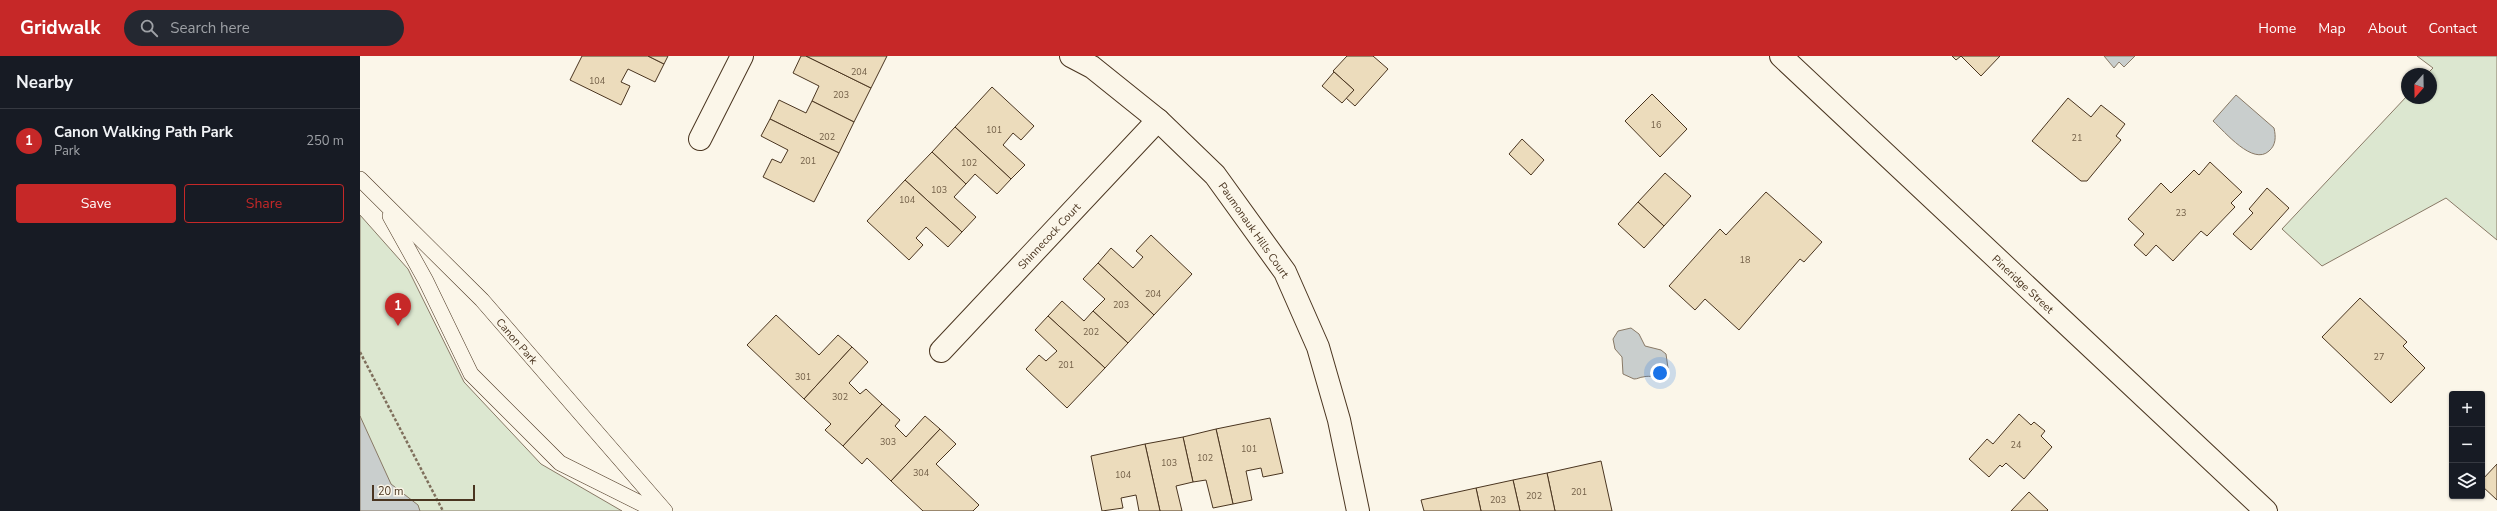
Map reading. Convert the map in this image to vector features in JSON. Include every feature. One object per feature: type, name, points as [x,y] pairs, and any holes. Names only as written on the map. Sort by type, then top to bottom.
[{"type":"street","points":[[700,139],[742,56]]},
{"type":"street","name":"Paumonauk Hills Court","points":[[1071,56],[1092,67],[1158,120],[1215,175],[1285,272],[1318,347],[1339,420],[1358,511]]},
{"type":"street","name":"Pineridge Street","points":[[1781,56],[2266,511]]},
{"type":"street","name":"Shinnecock Court","points":[[941,351],[1158,120]]},
{"type":"lane","name":"Canon Park","points":[[360,179],[482,300],[666,511]]},
{"type":"lane","points":[[382,202],[426,281],[471,374],[560,463],[656,511]]},
{"type":"path","points":[[360,352],[443,511]]},
{"type":"green space","points":[[2417,56],[2497,56],[2497,240],[2446,198],[2322,266],[2282,229],[2401,102],[2401,104],[2437,104],[2437,68],[2433,68]]},
{"type":"green space","points":[[360,215],[408,269],[464,382],[541,464],[622,511],[360,511]]},
{"type":"shaded area","points":[[2104,56],[2135,56],[2124,67],[2119,62],[2114,68]]},
{"type":"shaded area","points":[[2236,95],[2274,128],[2274,143],[2269,151],[2262,154],[2255,154],[2247,151],[2213,121]]},
{"type":"shaded area","points":[[1631,328],[1639,334],[1645,346],[1661,350],[1666,354],[1668,368],[1660,377],[1647,376],[1634,379],[1623,374],[1622,357],[1615,349],[1613,339],[1618,331]]},
{"type":"shaded area","points":[[360,416],[391,484],[418,505],[420,511],[360,511]]},
{"type":"building","points":[[582,56],[648,56],[664,64],[655,82],[628,69],[621,82],[630,86],[621,105],[570,80]]},
{"type":"building","points":[[648,56],[668,56],[664,64]]},
{"type":"building","points":[[801,56],[806,56],[871,88],[854,122],[812,101],[819,86],[793,73]]},
{"type":"building","points":[[806,56],[887,56],[871,88]]},
{"type":"building","points":[[1347,56],[1373,56],[1388,69],[1355,106],[1346,98],[1354,90],[1333,71]]},
{"type":"building","points":[[1952,56],[1961,56],[1956,60]]},
{"type":"building","points":[[1961,56],[2000,56],[1981,76]]},
{"type":"building","points":[[1334,72],[1354,90],[1342,103],[1322,86]]},
{"type":"building","points":[[992,87],[1034,126],[1021,140],[1013,133],[1003,145],[1025,165],[1011,179],[955,127]]},
{"type":"building","points":[[1652,94],[1687,129],[1660,157],[1625,121]]},
{"type":"building","points":[[2068,98],[2091,117],[2101,105],[2125,124],[2116,136],[2121,140],[2087,181],[2081,181],[2032,141]]},
{"type":"building","points":[[779,100],[806,113],[812,101],[854,122],[839,153],[770,119]]},
{"type":"building","points":[[770,119],[839,153],[814,202],[763,177],[772,159],[781,163],[788,150],[761,136]]},
{"type":"building","points":[[955,127],[1011,179],[997,194],[975,174],[966,184],[932,152]]},
{"type":"building","points":[[1522,139],[1544,160],[1531,175],[1509,154]]},
{"type":"building","points":[[932,152],[966,184],[954,197],[976,217],[962,232],[905,180]]},
{"type":"building","points":[[2210,162],[2242,192],[2231,203],[2235,207],[2207,236],[2201,231],[2173,261],[2156,245],[2146,256],[2134,245],[2144,234],[2128,219],[2161,183],[2171,193],[2194,170],[2199,175]]},
{"type":"building","points":[[1665,173],[1691,196],[1664,226],[1638,202]]},
{"type":"building","points":[[905,180],[962,232],[948,247],[926,227],[916,238],[923,245],[909,260],[867,221]]},
{"type":"building","points":[[2267,188],[2289,208],[2251,250],[2233,234],[2253,213],[2249,209]]},
{"type":"building","points":[[1766,192],[1822,242],[1804,262],[1800,259],[1739,330],[1705,299],[1695,310],[1669,286],[1720,229],[1726,235]]},
{"type":"building","points":[[1638,202],[1664,226],[1644,248],[1618,224]]},
{"type":"building","points":[[1151,235],[1192,274],[1154,315],[1098,263],[1111,248],[1133,268],[1143,257],[1136,251]]},
{"type":"building","points":[[1098,263],[1154,315],[1128,343],[1093,311],[1105,299],[1083,279]]},
{"type":"building","points":[[2360,298],[2407,342],[2403,346],[2425,368],[2391,403],[2322,337]]},
{"type":"building","points":[[1062,301],[1084,321],[1093,311],[1128,343],[1105,368],[1048,316]]},
{"type":"building","points":[[776,315],[819,355],[838,335],[852,347],[804,399],[747,345]]},
{"type":"building","points":[[1048,316],[1105,368],[1067,408],[1026,369],[1039,355],[1046,361],[1057,351],[1035,330]]},
{"type":"building","points":[[852,347],[868,362],[849,383],[860,394],[866,389],[882,404],[843,446],[825,430],[831,424],[804,399]]},
{"type":"building","points":[[882,404],[900,420],[895,426],[906,437],[925,416],[940,429],[891,481],[867,458],[862,464],[843,446]]},
{"type":"building","points":[[2019,414],[2031,425],[2034,422],[2045,431],[2041,436],[2052,447],[2024,479],[2006,463],[2002,467],[2000,465],[1989,477],[1969,459],[1987,439],[1993,444]]},
{"type":"building","points":[[1270,418],[1283,473],[1263,477],[1261,468],[1246,471],[1252,500],[1233,504],[1216,429]]},
{"type":"building","points":[[940,429],[956,444],[936,464],[979,505],[973,511],[923,511],[891,481]]},
{"type":"building","points":[[1216,429],[1233,504],[1213,508],[1206,480],[1193,482],[1183,437]]},
{"type":"building","points":[[1183,437],[1193,482],[1176,486],[1182,511],[1160,511],[1145,444]]},
{"type":"building","points":[[1145,444],[1160,511],[1139,511],[1136,495],[1121,498],[1123,508],[1102,511],[1091,456]]},
{"type":"building","points":[[1601,461],[1612,511],[1555,511],[1547,473]]},
{"type":"building","points":[[2497,464],[2497,500],[2485,489],[2485,477]]},
{"type":"building","points":[[1547,473],[1555,511],[1520,511],[1513,480]]},
{"type":"building","points":[[1513,480],[1520,511],[1481,511],[1476,488]]},
{"type":"building","points":[[1476,488],[1481,511],[1424,511],[1421,500]]},
{"type":"building","points":[[2029,492],[2048,510],[2011,511]]},
{"type":"place","name":"Canon Walking Path Park","points":[[398,326]]}]
